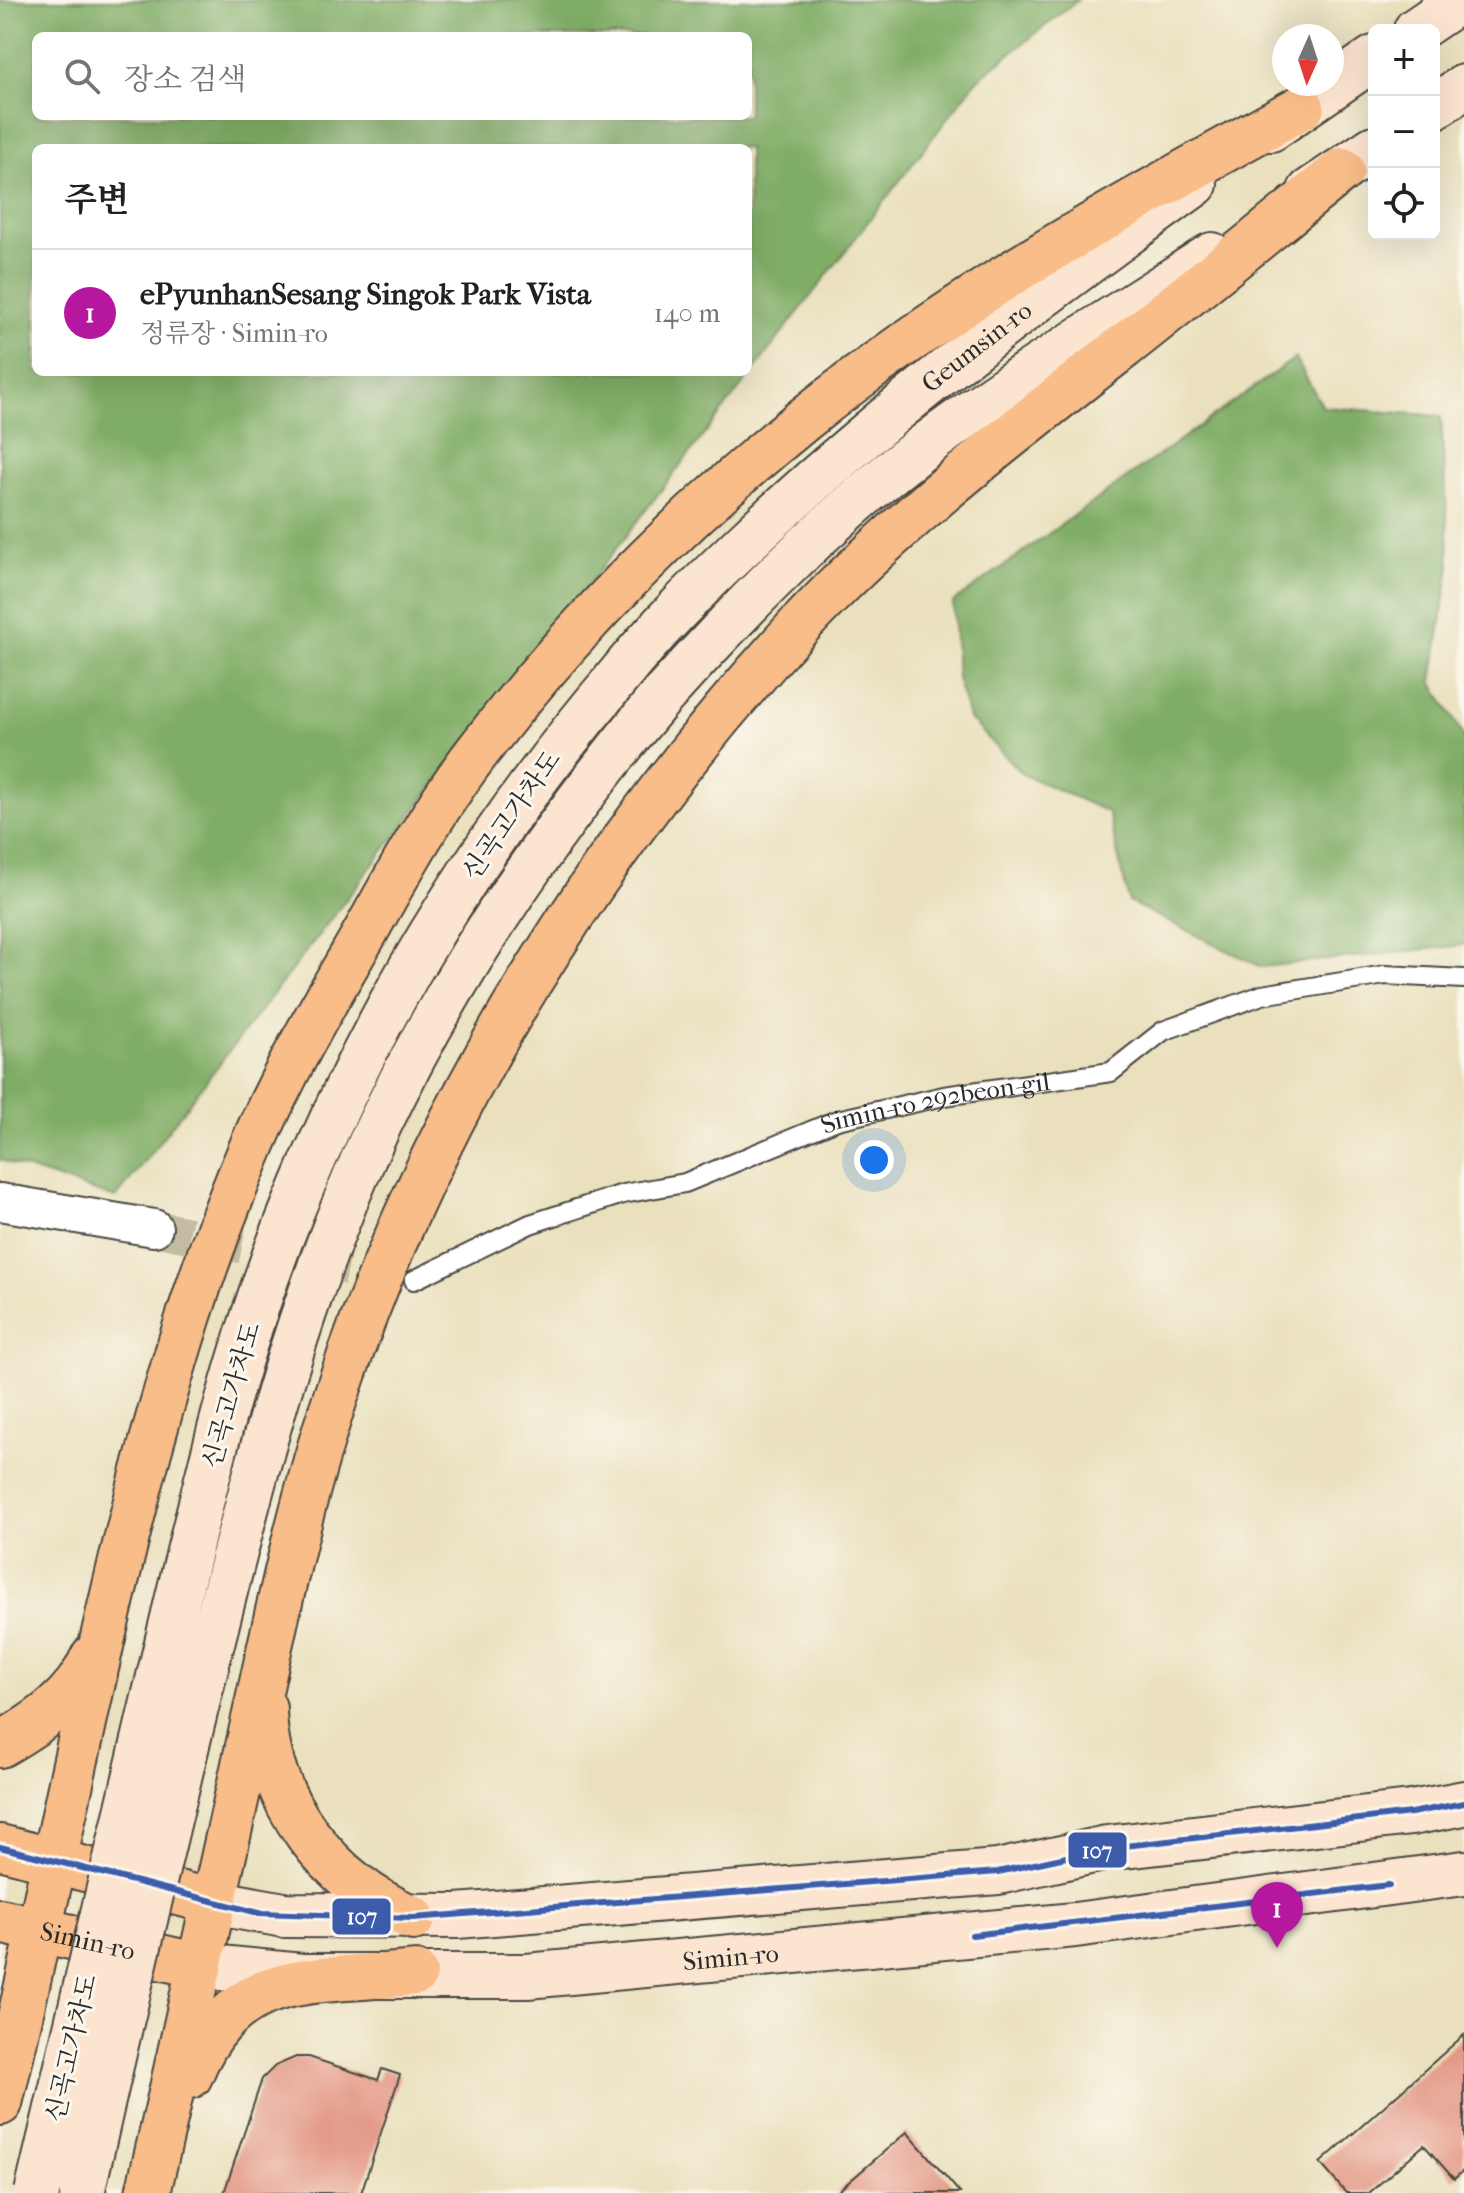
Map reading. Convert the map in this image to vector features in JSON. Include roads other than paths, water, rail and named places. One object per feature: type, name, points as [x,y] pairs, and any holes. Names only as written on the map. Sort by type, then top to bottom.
[{"type":"main road","points":[[0,2103],[19,1926],[54,1862],[111,1606],[169,1380],[208,1261],[254,1141],[311,1026],[398,874],[481,747],[568,640],[686,520],[805,418],[989,287],[1124,205],[1302,107]]},
{"type":"main road","points":[[150,2193],[267,1662],[304,1509],[339,1387],[389,1254],[446,1128],[512,1011],[579,905],[654,801],[725,710],[803,621],[908,523],[1020,427],[1358,159]]},
{"type":"main road","points":[[0,1745],[46,1716],[71,1693],[91,1662],[111,1606]]},
{"type":"main road","points":[[267,1662],[264,1712],[269,1745],[280,1781],[305,1831],[341,1875],[388,1908],[413,1918]]},
{"type":"main road","points":[[0,1847],[213,1902]]},
{"type":"main road","name":"Simin-ro","points":[[19,1926],[200,1966]]},
{"type":"main road","points":[[150,2193],[191,2073],[208,2038],[232,2011],[261,1992],[279,1987],[415,1973]]},
{"type":"street","points":[[1425,24],[1460,0]]},
{"type":"street","name":"Geumsin-ro","points":[[617,678],[696,590],[893,411],[1138,225],[1368,62]]},
{"type":"street","points":[[1440,103],[1464,87]]},
{"type":"street","name":"Geumsin-ro","points":[[656,703],[781,570],[892,472],[970,413],[1358,159]]},
{"type":"street","name":"신곡고가차도","points":[[37,2193],[220,1423],[291,1214],[365,1049],[412,963],[523,796],[568,735],[617,678]]},
{"type":"street","name":"신곡고가차도","points":[[82,2193],[143,1922],[264,1435],[304,1307],[379,1124],[462,970],[582,794],[656,703]]},
{"type":"street","points":[[0,1202],[154,1228]]},
{"type":"street","points":[[213,1902],[284,1915],[413,1918],[998,1872],[1107,1848],[1411,1813],[1464,1803]]},
{"type":"street","name":"Simin-ro","points":[[200,1966],[290,1975],[415,1973],[527,1976],[1104,1921],[1464,1873]]},
{"type":"lane","name":"Simin-ro 292beon-gil","points":[[414,1280],[530,1224],[623,1194],[685,1183],[837,1120],[944,1096],[1111,1072],[1163,1031],[1262,995],[1385,975],[1464,979]]},
{"type":"tunnel","points":[[154,1228],[409,1279]]},
{"type":"place","name":"ePyunhanSesang Singok Park Vista","points":[[1277,1948]]}]
